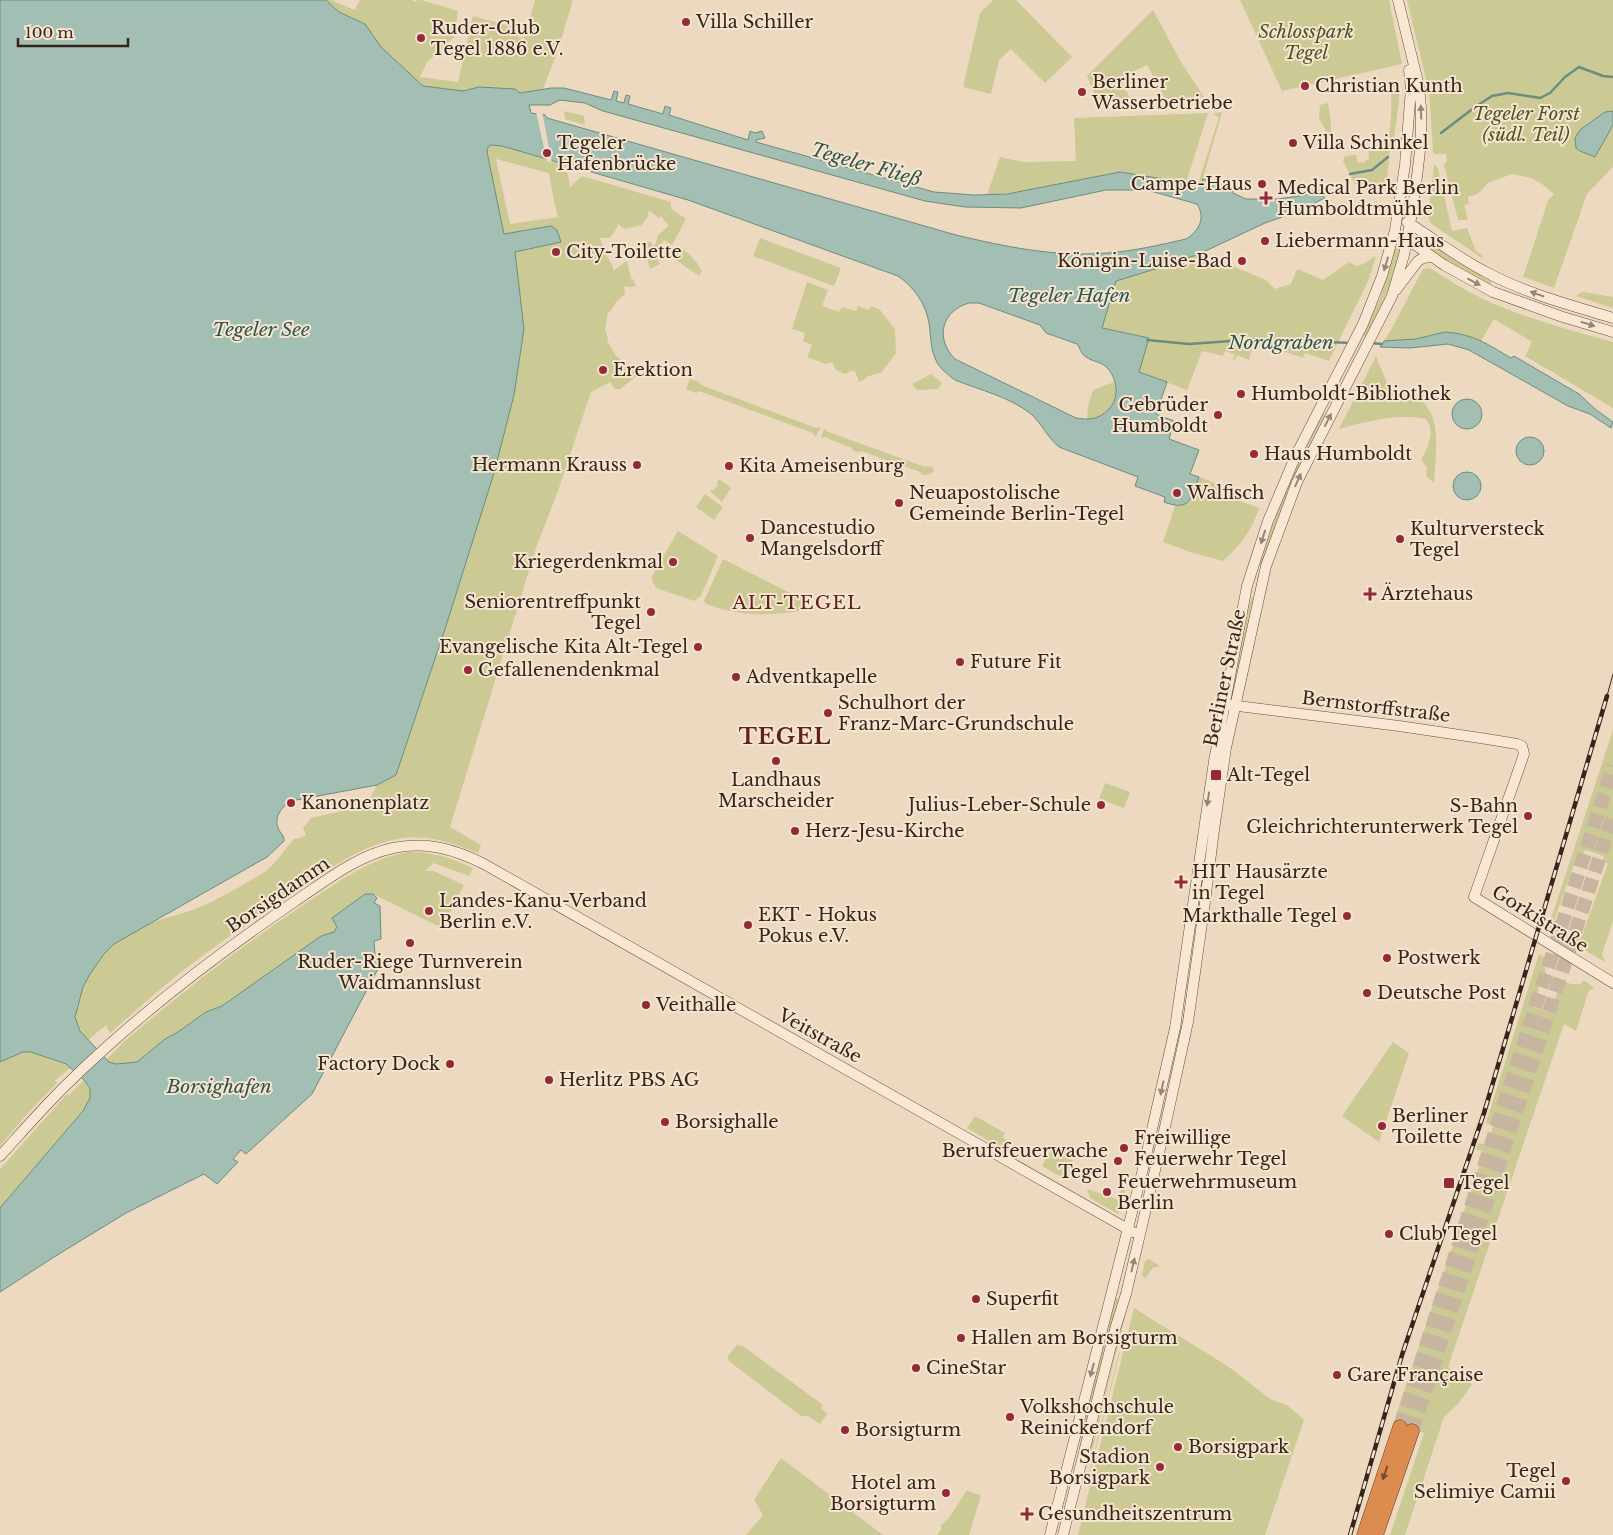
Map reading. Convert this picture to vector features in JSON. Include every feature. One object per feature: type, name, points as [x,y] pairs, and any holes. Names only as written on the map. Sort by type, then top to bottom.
[{"type":"highway","points":[[1364,1535],[1406,1429],[1376,1535]]},
{"type":"main road","points":[[1392,296],[1410,224],[1421,137],[1419,86],[1398,0]]},
{"type":"main road","name":"Berliner Straße","points":[[1050,1535],[1154,1124],[1177,1014],[1193,894],[1224,704],[1251,574],[1268,521],[1296,455],[1372,305],[1395,230],[1407,143],[1410,81],[1402,19]]},
{"type":"main road","points":[[1398,216],[1458,257],[1498,279],[1613,318]]},
{"type":"main road","points":[[1395,230],[1432,257],[1493,292],[1613,332]]},
{"type":"main road","points":[[1392,296],[1418,261],[1423,258],[1432,257]]},
{"type":"main road","name":"Berliner Straße","points":[[1063,1535],[1116,1326],[1126,1294],[1164,1136],[1188,1022],[1226,748],[1263,579],[1297,482],[1392,296]]},
{"type":"main road","name":"Bernstorffstraße","points":[[1224,704],[1427,730],[1522,746],[1524,754],[1474,897]]},
{"type":"main road","name":"Borsigdamm","points":[[0,1156],[64,1087],[114,1040],[160,1001],[241,939],[313,889],[365,857],[393,848],[427,845],[460,852],[484,864]]},
{"type":"main road","name":"Veitstraße","points":[[484,864],[1140,1236]]},
{"type":"main road","name":"Gorkistraße","points":[[1474,897],[1613,983]]},
{"type":"main road","points":[[1177,1014],[1188,1022]]},
{"type":"main road","points":[[1113,1291],[1126,1294]]},
{"type":"main road","name":"Berliner Straße","points":[[1075,1434],[1078,1441],[1073,1467],[1080,1470]]},
{"type":"green space","points":[[326,0],[331,0],[355,10],[360,0],[412,0],[415,2],[421,0],[458,11],[454,37],[427,62],[420,77],[458,82],[473,16],[520,29],[518,37],[524,39],[535,0],[573,0],[557,53],[543,89],[521,93],[514,89],[479,87],[463,91],[423,86],[381,47],[365,24],[339,12]]},
{"type":"green space","points":[[993,0],[1016,0],[1072,57],[1045,83],[1011,49],[999,60],[991,94],[963,87],[980,13]]},
{"type":"green space","name":"Schlosspark Tegel","points":[[1240,0],[1389,0],[1402,64],[1282,91]]},
{"type":"green space","name":"Tegeler Forst (südl. Teil)","points":[[1407,0],[1613,0],[1613,111],[1605,112],[1580,130],[1612,127],[1613,125],[1613,167],[1587,194],[1554,288],[1523,277],[1548,201],[1554,194],[1542,184],[1531,178],[1512,174],[1488,183],[1478,194],[1468,197],[1469,204],[1464,205],[1468,220],[1458,220],[1444,165],[1447,161],[1446,154],[1434,154],[1433,151],[1429,92]]},
{"type":"green space","points":[[1153,10],[1181,62],[1204,97],[1165,99],[1147,65],[1120,78],[1131,100],[1098,102],[1087,76]]},
{"type":"green space","points":[[1400,82],[1386,188],[1375,193],[1355,184],[1343,161],[1345,156],[1356,155],[1358,163],[1365,162],[1365,160],[1369,159],[1368,148],[1382,145],[1387,140],[1391,118],[1390,83]]},
{"type":"green space","points":[[1328,103],[1331,140],[1319,118],[1320,105]]},
{"type":"green space","points":[[564,111],[584,116],[585,125],[565,119]]},
{"type":"green space","points":[[1222,112],[1201,185],[1198,184],[1219,117],[1214,115],[1215,113]]},
{"type":"green space","points":[[1208,113],[1186,183],[1120,172],[1027,191],[987,195],[1000,157],[1023,162],[1076,161],[1074,118]]},
{"type":"green space","points":[[495,144],[566,165],[570,187],[582,176],[671,202],[671,209],[686,219],[672,245],[664,240],[655,254],[660,264],[650,269],[644,248],[648,247],[646,241],[655,245],[658,235],[669,226],[661,216],[659,218],[650,211],[642,225],[625,229],[618,224],[610,238],[600,238],[613,269],[627,261],[631,279],[633,279],[636,286],[624,286],[625,294],[608,312],[605,329],[607,340],[616,356],[625,363],[637,368],[641,376],[638,375],[620,389],[615,389],[610,382],[591,392],[558,491],[536,548],[450,827],[481,845],[478,853],[448,842],[429,838],[397,839],[369,847],[318,877],[209,951],[164,986],[110,1033],[106,1025],[88,1040],[83,1035],[76,1019],[78,1002],[84,984],[96,964],[112,946],[131,932],[207,904],[263,873],[294,839],[306,835],[303,828],[311,818],[366,806],[377,785],[396,775],[446,626],[494,473],[514,395],[524,329],[515,252],[561,242],[551,226],[504,234],[487,152],[490,146]],"holes":[[[496,159],[549,173],[558,217],[510,224]]]},
{"type":"green space","points":[[1434,165],[1438,169],[1452,231],[1467,228],[1476,251],[1483,256],[1482,258],[1430,222],[1428,215]]},
{"type":"green space","points":[[760,238],[841,268],[834,286],[753,256]]},
{"type":"green space","points":[[1423,238],[1457,261],[1491,280],[1491,285],[1474,279],[1436,254],[1422,242]]},
{"type":"green space","points":[[675,247],[683,249],[694,259],[702,271],[699,276],[670,256]]},
{"type":"green space","points":[[1396,247],[1401,250],[1392,282],[1366,336],[1363,335],[1381,296]]},
{"type":"green space","points":[[1204,254],[1266,280],[1275,289],[1291,284],[1297,269],[1323,280],[1349,262],[1357,266],[1376,256],[1369,279],[1329,361],[1305,353],[1303,358],[1256,345],[1252,349],[1249,360],[1237,355],[1235,360],[1233,360],[1235,355],[1225,351],[1223,356],[1202,351],[1187,390],[1139,372],[1149,338],[1102,328],[1116,280]]},
{"type":"green space","points":[[1430,268],[1469,292],[1499,306],[1547,323],[1613,342],[1613,408],[1525,356],[1532,342],[1494,319],[1481,341],[1463,334],[1448,333],[1407,340],[1384,341],[1423,269]]},
{"type":"green space","points":[[807,282],[828,290],[822,306],[839,312],[842,307],[856,311],[858,306],[869,310],[871,306],[880,310],[895,329],[896,353],[882,372],[866,377],[866,379],[859,382],[853,370],[845,374],[836,370],[832,362],[826,364],[807,357],[812,345],[803,341],[805,333],[792,329]]},
{"type":"green space","points":[[1584,292],[1613,297],[1613,308],[1576,296]]},
{"type":"green space","points":[[1376,356],[1391,393],[1421,401],[1428,408],[1435,427],[1436,439],[1434,483],[1426,476],[1427,468],[1421,459],[1431,434],[1426,419],[1416,417],[1393,418],[1370,421],[1339,429]]},
{"type":"green space","points":[[931,374],[942,383],[938,389],[917,390],[912,384]]},
{"type":"green space","points":[[690,379],[699,382],[701,385],[816,428],[819,426],[820,431],[818,431],[816,437],[813,433],[699,391],[696,393],[686,389]]},
{"type":"green space","points":[[1114,382],[1115,397],[1110,408],[1101,416],[1087,420],[1088,406],[1093,390]]},
{"type":"green space","points":[[1324,413],[1282,507],[1262,565],[1260,564],[1281,503]]},
{"type":"green space","points":[[824,428],[826,431],[925,467],[933,467],[934,471],[930,474],[922,475],[920,472],[861,451],[853,451],[852,448],[824,437],[821,439]]},
{"type":"green space","points":[[1199,477],[1220,485],[1218,493],[1259,508],[1245,537],[1223,561],[1163,542],[1175,506],[1189,500]]},
{"type":"green space","points":[[719,479],[731,488],[722,502],[710,491],[714,490],[718,485]]},
{"type":"green space","points":[[705,494],[723,507],[714,520],[696,507]]},
{"type":"green space","points":[[678,531],[718,556],[701,596],[694,601],[656,588],[651,578]]},
{"type":"green space","points":[[723,559],[806,601],[805,609],[786,613],[755,614],[726,610],[706,604],[704,601]]},
{"type":"green space","points":[[1251,597],[1253,598],[1230,699]]},
{"type":"green space","points":[[1613,730],[1613,922],[1602,954],[1605,962],[1574,944],[1576,938],[1582,936],[1608,863],[1602,863],[1604,856],[1585,850],[1580,858],[1576,859],[1554,921],[1560,920],[1560,926],[1568,935],[1568,940],[1548,928]]},
{"type":"green space","points":[[1105,783],[1130,792],[1124,808],[1099,799]]},
{"type":"green space","points":[[409,852],[442,856],[473,868],[469,876],[433,863],[425,871],[434,871],[464,885],[442,928],[373,894],[365,894],[332,918],[337,927],[335,932],[321,936],[222,1006],[206,1012],[165,1039],[137,1062],[116,1064],[106,1060],[121,1044],[187,990],[278,922],[327,889],[366,866],[394,855]]},
{"type":"green space","points":[[1539,954],[1547,959],[1545,971],[1549,976],[1574,984],[1581,984],[1583,980],[1595,988],[1589,990],[1576,1031],[1564,1024],[1448,1367],[1472,1384],[1459,1403],[1444,1417],[1405,1535],[1390,1535],[1424,1433],[1393,1424],[1484,1152],[1476,1149],[1478,1143],[1487,1145],[1493,1126],[1486,1123]],"holes":[[[1541,981],[1559,987],[1551,1013],[1533,1007]]]},
{"type":"green space","points":[[1393,1042],[1409,1053],[1379,1142],[1342,1116]]},
{"type":"green space","points":[[23,1052],[31,1052],[71,1067],[55,1081],[57,1083],[0,1146],[0,1062]]},
{"type":"green space","points":[[84,1080],[90,1088],[90,1098],[83,1111],[0,1208],[0,1169],[67,1094],[69,1095]]},
{"type":"green space","points":[[975,1116],[1005,1133],[1003,1138],[1007,1140],[1003,1149],[967,1128]]},
{"type":"green space","points":[[1052,1149],[1073,1161],[1063,1178],[1042,1166]]},
{"type":"green space","points":[[1122,1185],[1126,1187],[1118,1214],[1090,1198],[1087,1189],[1118,1201]]},
{"type":"green space","points":[[1149,1259],[1160,1266],[1153,1268],[1145,1279],[1142,1275],[1145,1261]]},
{"type":"green space","points":[[1115,1298],[1118,1299],[1076,1465],[1085,1416]]},
{"type":"green space","points":[[1126,1304],[1128,1304],[1090,1460],[1087,1460],[1091,1440],[1094,1439],[1120,1332],[1118,1329]]},
{"type":"green space","name":"Borsigpark","points":[[1134,1308],[1229,1367],[1270,1399],[1287,1405],[1304,1420],[1265,1535],[1078,1535]]},
{"type":"green space","points":[[737,1345],[743,1346],[823,1405],[821,1408],[827,1414],[820,1424],[808,1416],[801,1416],[730,1362],[727,1357]]},
{"type":"green space","points":[[1119,1352],[1120,1352],[1089,1473]]},
{"type":"green space","points":[[781,1458],[883,1535],[746,1535],[763,1515],[754,1500]]},
{"type":"green space","points":[[967,1490],[981,1495],[969,1535],[937,1535],[942,1528],[940,1526],[949,1518]]},
{"type":"water","name":"Tegeler See","points":[[0,0],[326,0],[339,12],[365,24],[381,47],[423,86],[463,91],[479,87],[515,89],[520,93],[564,88],[611,100],[614,91],[618,92],[616,101],[624,103],[626,95],[630,96],[628,104],[663,114],[665,106],[671,108],[669,115],[748,140],[750,131],[755,133],[762,131],[765,138],[756,140],[756,142],[934,192],[974,195],[1007,194],[1120,172],[1201,185],[1203,179],[1224,184],[1224,189],[1230,191],[1233,189],[1233,193],[1246,199],[1278,199],[1305,195],[1319,187],[1325,198],[1294,213],[1265,223],[1199,254],[1116,281],[1102,328],[1149,338],[1139,372],[1167,382],[1156,414],[1174,421],[1169,439],[1199,450],[1190,474],[1199,477],[1192,497],[1185,504],[1173,505],[1164,502],[1165,497],[1135,486],[1138,477],[1059,447],[1035,418],[1023,408],[1004,398],[955,380],[941,367],[933,354],[930,327],[922,303],[909,285],[898,276],[688,200],[502,146],[491,145],[488,147],[487,152],[504,234],[551,226],[557,230],[561,242],[515,252],[524,329],[514,395],[494,473],[446,626],[396,775],[377,785],[287,803],[279,813],[277,821],[277,826],[284,841],[267,857],[114,944],[104,954],[83,987],[75,1017],[80,1031],[109,1062],[116,1064],[137,1062],[165,1039],[206,1012],[222,1006],[321,936],[334,932],[337,927],[332,918],[365,894],[373,894],[377,898],[374,903],[380,906],[381,939],[374,941],[379,967],[312,1094],[246,1154],[241,1150],[233,1159],[238,1162],[217,1184],[204,1174],[126,1213],[0,1292],[0,1208],[83,1111],[90,1098],[90,1088],[66,1064],[31,1052],[23,1052],[0,1062]],"holes":[[[560,100],[585,103],[603,111],[925,201],[965,207],[1021,208],[1106,190],[1147,190],[1197,204],[1200,209],[1201,219],[1198,228],[1186,239],[1127,251],[1068,254],[1012,247],[956,235],[547,118],[545,115],[531,113],[529,105],[550,105]],[[969,303],[979,303],[1040,325],[1046,333],[1077,344],[1084,356],[1104,365],[1112,375],[1116,387],[1115,399],[1112,405],[1097,417],[1089,419],[1076,418],[955,359],[945,343],[943,335],[944,326],[952,312]]]},
{"type":"water","points":[[1613,111],[1613,125],[1595,157],[1576,148],[1575,138],[1580,130],[1605,112]]},
{"type":"water","points":[[1445,332],[1472,337],[1511,358],[1514,356],[1579,394],[1613,422],[1611,428],[1590,414],[1568,406],[1469,350],[1448,344],[1410,348],[1380,347],[1384,341],[1416,339]]},
{"type":"water","points":[[1467,399],[1478,403],[1482,414],[1478,425],[1467,429],[1456,425],[1452,414],[1456,403]]},
{"type":"water","points":[[1530,437],[1540,441],[1544,451],[1540,461],[1530,465],[1520,461],[1516,451],[1520,441]]},
{"type":"water","points":[[1467,472],[1477,476],[1481,486],[1477,496],[1467,500],[1457,496],[1453,486],[1457,476]]},
{"type":"pier","points":[[536,112],[542,112],[552,163],[547,161]]},
{"type":"waterway","name":"Tegeler Fließ","points":[[1441,133],[1492,96],[1508,93],[1540,98],[1550,93],[1565,77],[1579,67],[1603,76],[1613,77]]},
{"type":"waterway","name":"Tegeler Fließ","points":[[1350,174],[1372,170],[1388,157]]},
{"type":"waterway","name":"Nordgraben","points":[[1147,340],[1189,344],[1259,339],[1351,343]]},
{"type":"waterway","name":"Nordgraben","points":[[1371,343],[1382,344]]},
{"type":"tunnel","points":[[1400,1427],[1613,766]]},
{"type":"tunnel","points":[[1412,1431],[1613,816]]},
{"type":"tram line","points":[[1607,696],[1613,674]]},
{"type":"railway","points":[[1350,1535],[1402,1355],[1484,1113],[1607,696]]},
{"type":"place","name":"Villa Schiller","points":[[686,22]]},
{"type":"place","name":"Ruder-Club Tegel 1886 e.V.","points":[[421,38]]},
{"type":"place","name":"Christian Kunth","points":[[1305,86]]},
{"type":"place","name":"Berliner Wasserbetriebe","points":[[1082,92]]},
{"type":"place","name":"Villa Schinkel","points":[[1293,143]]},
{"type":"place","name":"Tegeler Hafenbrücke","points":[[547,153]]},
{"type":"place","name":"Campe-Haus","points":[[1262,184]]},
{"type":"place","name":"Medical Park Berlin Humboldtmühle","points":[[1266,198]]},
{"type":"place","name":"Liebermann-Haus","points":[[1265,241]]},
{"type":"place","name":"City-Toilette","points":[[556,252]]},
{"type":"place","name":"Königin-Luise-Bad","points":[[1242,261]]},
{"type":"place","name":"Erektion","points":[[603,370]]},
{"type":"place","name":"Humboldt-Bibliothek","points":[[1241,394]]},
{"type":"place","name":"Gebrüder Humboldt","points":[[1218,415]]},
{"type":"place","name":"Haus Humboldt","points":[[1254,454]]},
{"type":"place","name":"Hermann Krauss","points":[[637,465]]},
{"type":"place","name":"Kita Ameisenburg","points":[[729,466]]},
{"type":"place","name":"Walfisch","points":[[1177,493]]},
{"type":"place","name":"Neuapostolische Gemeinde Berlin-Tegel","points":[[899,503]]},
{"type":"place","name":"Dancestudio Mangelsdorff","points":[[750,538]]},
{"type":"place","name":"Kulturversteck Tegel","points":[[1400,539]]},
{"type":"place","name":"Kriegerdenkmal","points":[[673,562]]},
{"type":"place","name":"Ärztehaus","points":[[1370,594]]},
{"type":"place","name":"Seniorentreffpunkt Tegel","points":[[651,612]]},
{"type":"place","name":"Evangelische Kita Alt-Tegel","points":[[698,647]]},
{"type":"place","name":"Future Fit","points":[[960,662]]},
{"type":"place","name":"Gefallenendenkmal","points":[[468,670]]},
{"type":"place","name":"Adventkapelle","points":[[736,677]]},
{"type":"place","name":"Schulhort der Franz-Marc-Grundschule","points":[[828,713]]},
{"type":"place","name":"Landhaus Marscheider","points":[[776,761]]},
{"type":"place","name":"Alt-Tegel","points":[[1216,775]]},
{"type":"place","name":"Kanonenplatz","points":[[291,803]]},
{"type":"place","name":"Julius-Leber-Schule","points":[[1101,805]]},
{"type":"place","name":"S-Bahn Gleichrichterunterwerk Tegel","points":[[1528,816]]},
{"type":"place","name":"Herz-Jesu-Kirche","points":[[795,831]]},
{"type":"place","name":"HIT Hausärzte in Tegel","points":[[1181,882]]},
{"type":"place","name":"Landes-Kanu-Verband Berlin e.V.","points":[[429,911]]},
{"type":"place","name":"Markthalle Tegel","points":[[1347,916]]},
{"type":"place","name":"EKT - Hokus Pokus e.V.","points":[[748,925]]},
{"type":"place","name":"Ruder-Riege Turnverein Waidmannslust","points":[[410,943]]},
{"type":"place","name":"Postwerk","points":[[1387,958]]},
{"type":"place","name":"Deutsche Post","points":[[1367,993]]},
{"type":"place","name":"Veithalle","points":[[646,1005]]},
{"type":"place","name":"Factory Dock","points":[[450,1064]]},
{"type":"place","name":"Herlitz PBS AG","points":[[549,1080]]},
{"type":"place","name":"Borsighalle","points":[[665,1122]]},
{"type":"place","name":"Berliner Toilette","points":[[1382,1126]]},
{"type":"place","name":"Freiwillige Feuerwehr Tegel","points":[[1124,1148]]},
{"type":"place","name":"Berufsfeuerwache Tegel","points":[[1118,1161]]},
{"type":"place","name":"Tegel","points":[[1449,1183]]},
{"type":"place","name":"Feuerwehrmuseum Berlin","points":[[1107,1192]]},
{"type":"place","name":"Club Tegel","points":[[1389,1234]]},
{"type":"place","name":"Superfit","points":[[976,1299]]},
{"type":"place","name":"Hallen am Borsigturm","points":[[961,1338]]},
{"type":"place","name":"CineStar","points":[[916,1368]]},
{"type":"place","name":"Gare Française","points":[[1337,1375]]},
{"type":"place","name":"Volkshochschule Reinickendorf","points":[[1010,1417]]},
{"type":"place","name":"Borsigturm","points":[[845,1430]]},
{"type":"place","name":"Borsigpark","points":[[1178,1447]]},
{"type":"place","name":"Stadion Borsigpark","points":[[1160,1467]]},
{"type":"place","name":"Tegel Selimiye Camii","points":[[1566,1481]]},
{"type":"place","name":"Hotel am Borsigturm","points":[[946,1493]]},
{"type":"place","name":"Gesundheitszentrum","points":[[1027,1514]]},
{"type":"district","name":"ALT-TEGEL","points":[[797,602]]},
{"type":"district","name":"TEGEL","points":[[785,736]]},
{"type":"water label","name":"Tegeler Hafen","points":[[1069,295]]},
{"type":"water label","name":"Borsighafen","points":[[219,1086]]}]
